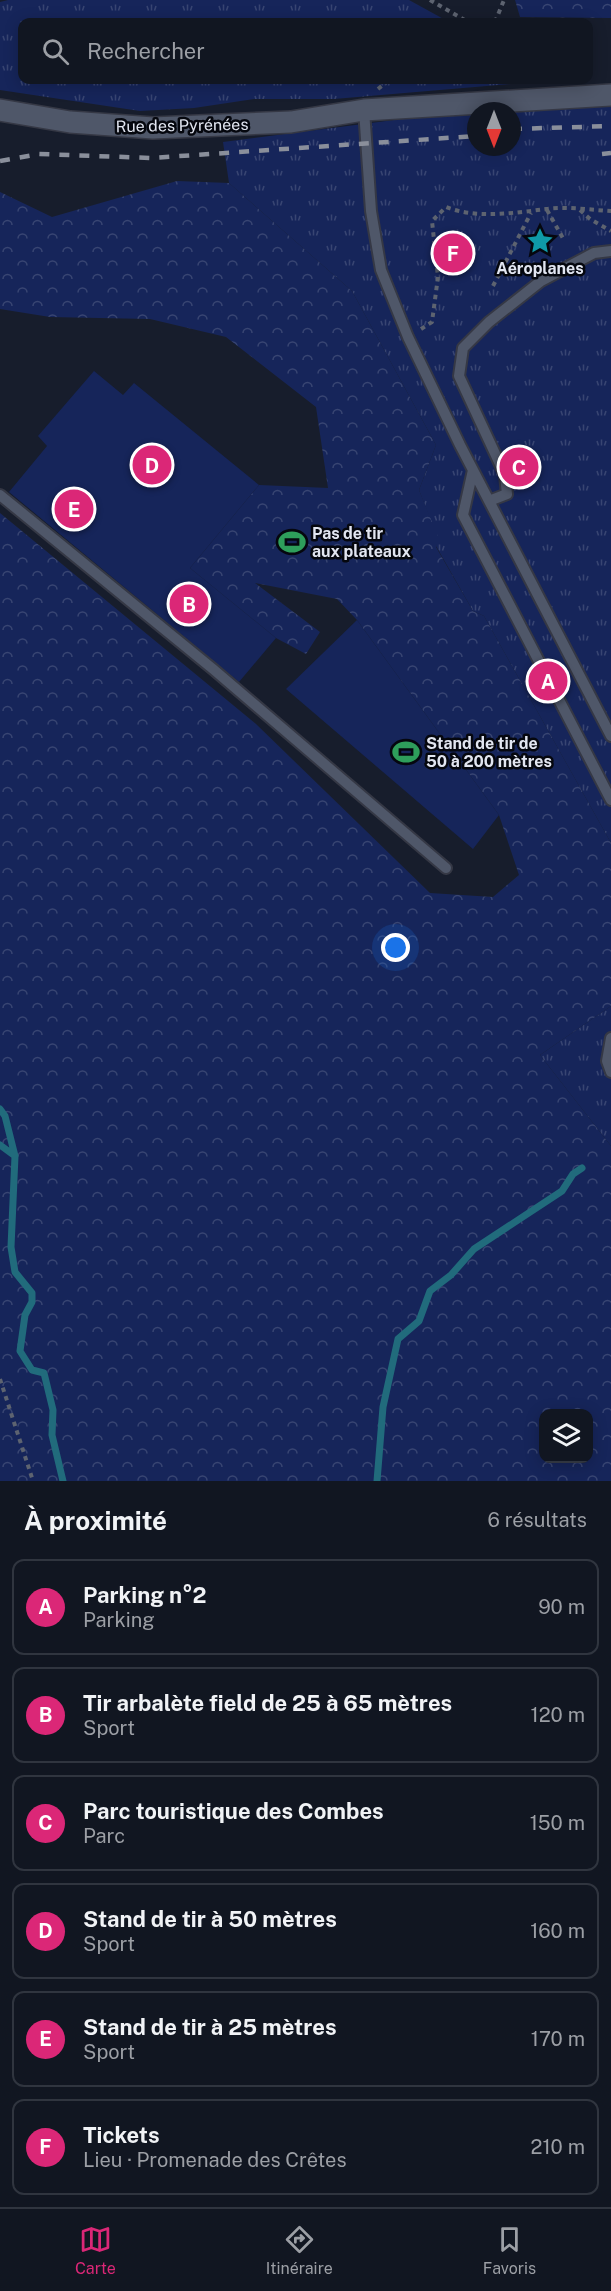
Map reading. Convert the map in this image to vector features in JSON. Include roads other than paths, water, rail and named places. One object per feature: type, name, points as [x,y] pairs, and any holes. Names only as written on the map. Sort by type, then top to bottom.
[{"type":"street","name":"Rue des Pyrénées","points":[[0,110],[70,122],[153,128],[291,122],[364,110],[611,94]]},
{"type":"lane","points":[[364,110],[371,211],[381,270],[408,337],[473,470],[611,736]]},
{"type":"lane","points":[[489,501],[507,494],[505,475],[459,376],[464,348],[489,322],[541,281],[594,253],[611,251]]},
{"type":"lane","points":[[473,470],[463,515],[611,800]]},
{"type":"lane","points":[[0,495],[213,669],[446,868]]},
{"type":"lane","points":[[611,1038],[607,1061],[611,1072]]},
{"type":"waterway","points":[[0,1109],[5,1116],[15,1156],[11,1247],[15,1272],[32,1293],[32,1302],[25,1315],[20,1351],[32,1370],[44,1373],[53,1410],[52,1435],[63,1481]]},
{"type":"waterway","points":[[0,1145],[15,1156]]},
{"type":"waterway","points":[[377,1481],[383,1407],[398,1339],[419,1321],[430,1291],[451,1275],[474,1249],[562,1191],[573,1174],[582,1168]]},
{"type":"railway","points":[[521,129],[611,126]]},
{"type":"railway","points":[[0,161],[39,154],[151,158],[467,137]]},
{"type":"railway","points":[[602,154],[611,153]]},
{"type":"place","name":"Aéroplanes","points":[[540,241]]},
{"type":"place","name":"Tickets","points":[[453,253]]},
{"type":"place","name":"Stand de tir à 50 mètres","points":[[152,465]]},
{"type":"place","name":"Parc touristique des Combes","points":[[519,467]]},
{"type":"place","name":"Stand de tir à 25 mètres","points":[[74,509]]},
{"type":"place","name":"Pas de tir aux plateaux","points":[[292,542]]},
{"type":"place","name":"Tir arbalète field de 25 à 65 mètres","points":[[189,604]]},
{"type":"place","name":"Parking n°2","points":[[548,681]]},
{"type":"place","name":"Stand de tir de 50 à 200 mètres","points":[[406,752]]}]
